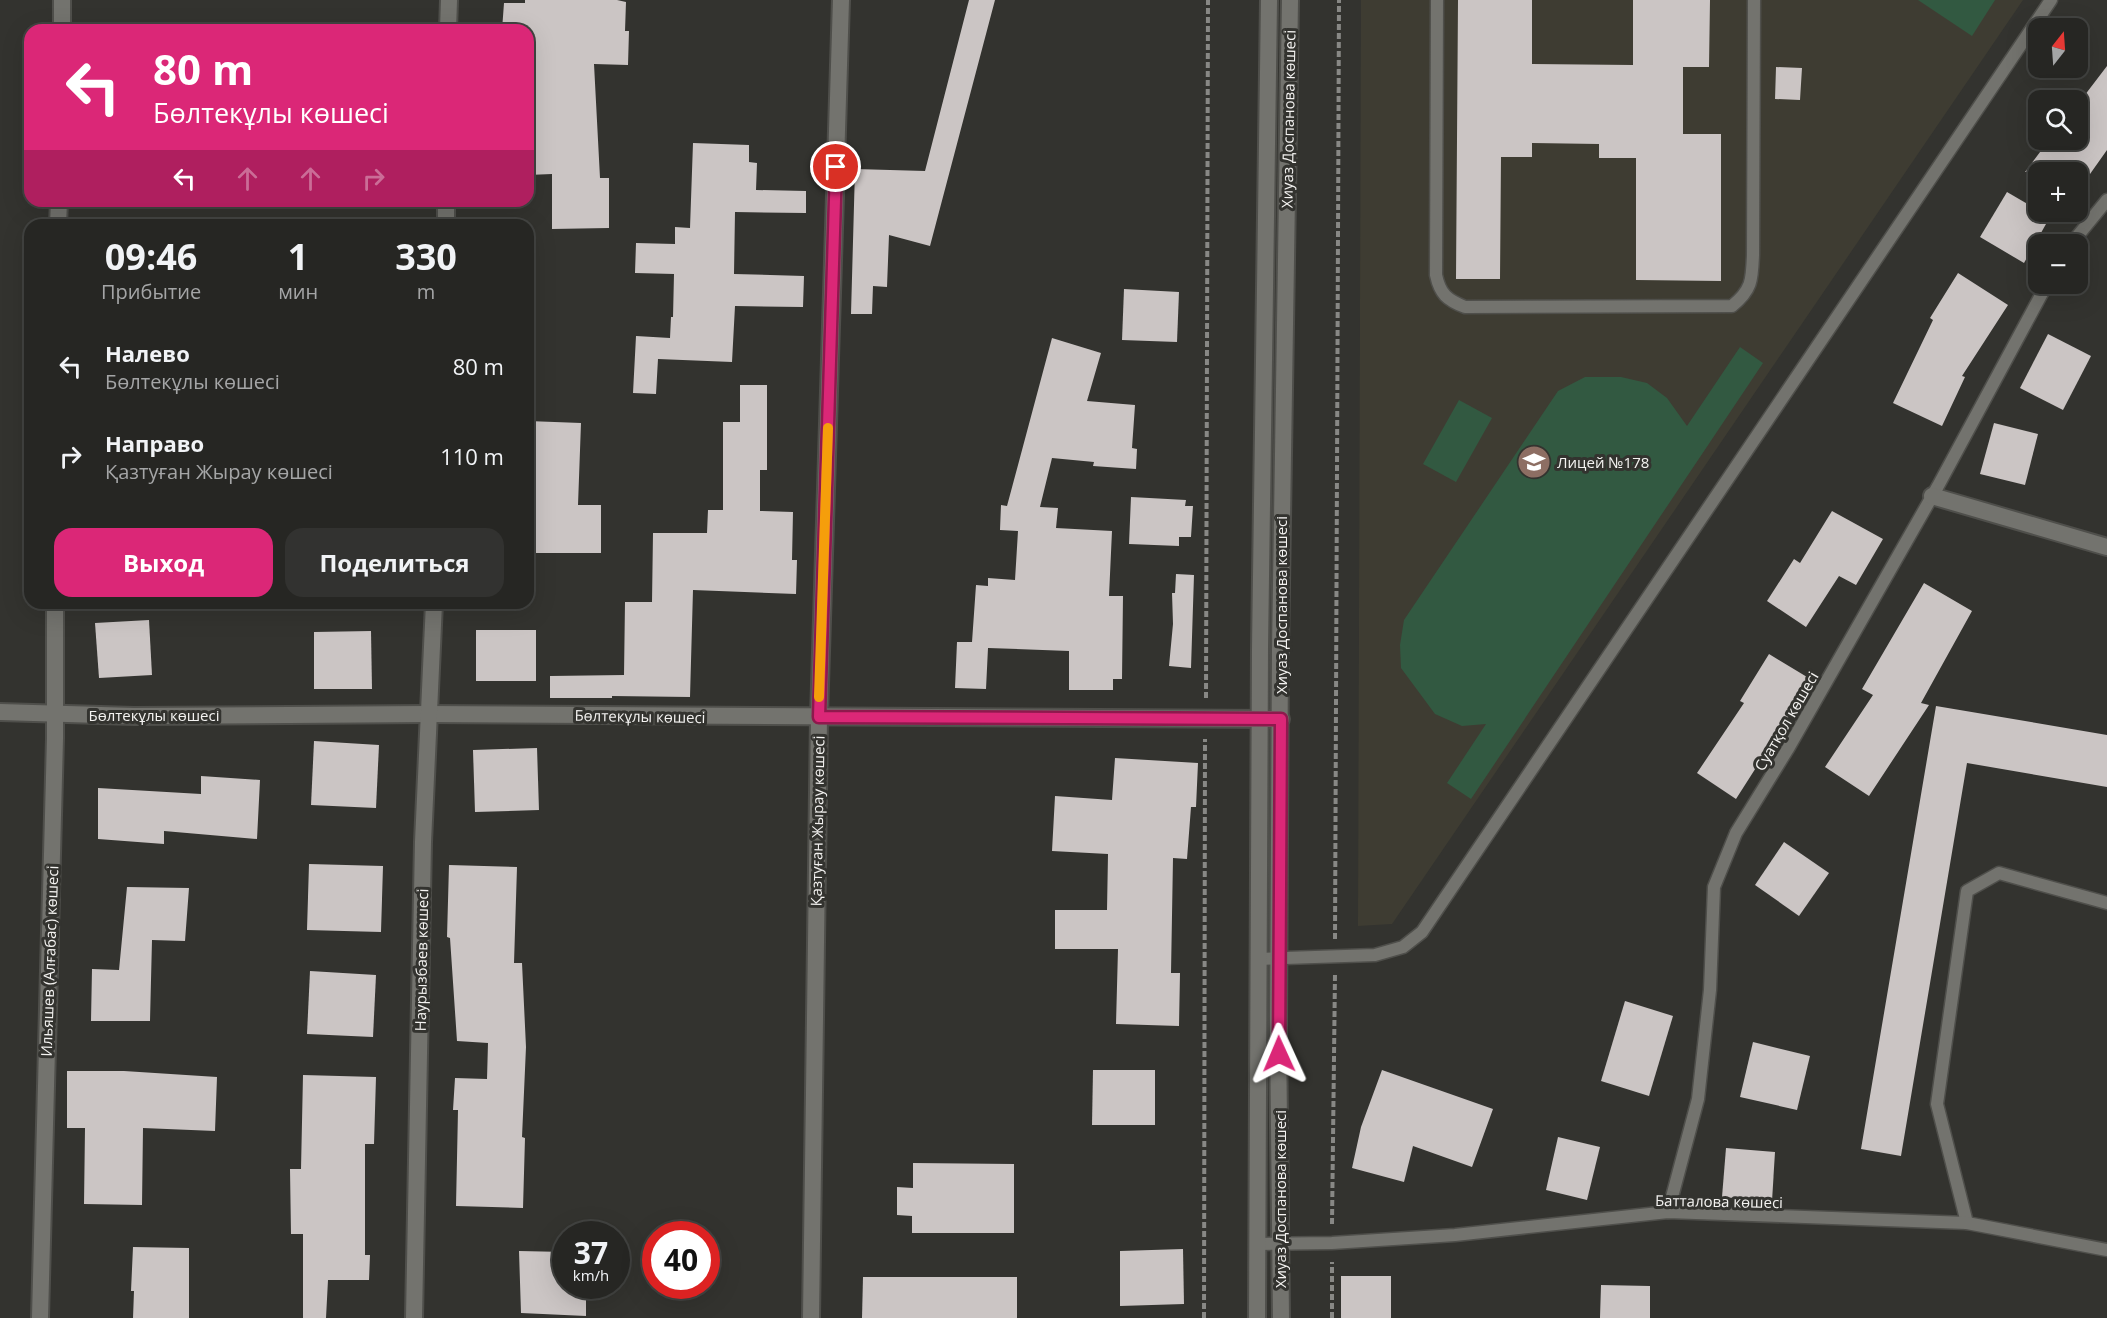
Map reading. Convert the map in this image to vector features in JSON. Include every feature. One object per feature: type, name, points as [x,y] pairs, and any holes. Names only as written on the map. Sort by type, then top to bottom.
[{"type":"street","points":[[62,24],[63,0]]},
{"type":"street","points":[[448,24],[449,0]]},
{"type":"street","name":"Қазтуған Жырау көшесі","points":[[811,1318],[819,717],[841,0]]},
{"type":"street","name":"Хиуаз Доспанова көшесі","points":[[1257,1318],[1260,717],[1269,0]]},
{"type":"street","name":"Хиуаз Доспанова көшесі","points":[[1281,1318],[1280,626],[1290,0]]},
{"type":"street","points":[[1932,496],[2107,547]]},
{"type":"street","name":"Ильяшев (Алғабас) көшесі","points":[[40,1318],[55,609]]},
{"type":"street","name":"Наурызбаев көшесі","points":[[414,1318],[423,842],[427,714],[434,609]]},
{"type":"street","name":"Бөлтекұлы көшесі","points":[[0,712],[1260,717],[1281,719]]},
{"type":"lane","points":[[1437,0],[1436,275],[1439,288],[1449,301],[1465,307],[1732,306],[1747,295],[1752,275],[1753,255],[1754,0]]},
{"type":"lane","points":[[1258,960],[1384,952],[1403,947],[1422,932],[2051,0]]},
{"type":"lane","points":[[2079,234],[2107,200]]},
{"type":"lane","name":"Суатқол көшесі","points":[[1668,1212],[1698,1099],[1710,990],[1714,887],[1736,833],[1789,747],[1932,496],[2042,294]]},
{"type":"lane","points":[[1967,1223],[1937,1104],[1967,891],[1999,873],[2107,903]]},
{"type":"lane","name":"Батталова көшесі","points":[[1258,1244],[1332,1243],[1455,1235],[1668,1212],[1967,1223],[2107,1250]]},
{"type":"path","points":[[1204,1318],[1208,0]]},
{"type":"path","points":[[1332,1318],[1340,0]]},
{"type":"shaded area","name":"Лицей №178","points":[[1361,0],[2023,0],[1392,924],[1358,926]]},
{"type":"green space","points":[[1918,0],[1995,0],[1972,36]]},
{"type":"green space","points":[[1740,347],[1763,363],[1471,799],[1447,783],[1486,724],[1462,726],[1435,714],[1401,668],[1400,645],[1404,620],[1558,391],[1585,377],[1621,377],[1647,383],[1667,398],[1687,426]]},
{"type":"green space","points":[[1459,400],[1492,418],[1456,482],[1423,464]]},
{"type":"building","points":[[525,0],[617,0],[626,2],[625,31],[629,31],[628,65],[594,64],[600,178],[609,178],[609,228],[552,229],[552,174],[534,175],[534,24],[502,24],[504,3],[525,3]]},
{"type":"building","points":[[969,0],[995,0],[930,246],[889,235],[887,287],[873,286],[872,314],[851,314],[855,169],[925,171]]},
{"type":"building","points":[[1458,0],[1532,0],[1532,64],[1633,65],[1633,0],[1710,0],[1709,67],[1683,67],[1683,134],[1721,134],[1721,281],[1636,280],[1636,158],[1599,158],[1599,144],[1532,143],[1532,157],[1501,157],[1500,279],[1456,279]]},
{"type":"building","points":[[2107,66],[2107,150],[2088,177],[2088,162],[2032,162],[2042,150],[2088,150],[2088,91]]},
{"type":"building","points":[[1776,67],[1802,68],[1800,100],[1775,99]]},
{"type":"building","points":[[693,143],[749,145],[749,162],[757,163],[756,190],[806,191],[806,213],[735,212],[734,274],[804,276],[803,307],[735,306],[732,362],[658,359],[656,394],[633,393],[636,336],[670,338],[674,274],[635,273],[636,243],[675,244],[675,227],[690,228]]},
{"type":"building","points":[[2007,192],[2028,204],[2028,222],[2047,222],[2040,234],[2028,234],[2028,256],[2024,263],[1980,237]]},
{"type":"building","points":[[1958,273],[2008,305],[1962,376],[1965,377],[1942,426],[1893,403],[1933,320],[1930,318]]},
{"type":"building","points":[[1124,289],[1179,292],[1177,342],[1122,340]]},
{"type":"building","points":[[2048,334],[2091,356],[2063,410],[2020,388]]},
{"type":"building","points":[[1052,338],[1101,353],[1087,401],[1135,405],[1132,448],[1137,449],[1136,469],[1093,466],[1094,462],[1052,458],[1040,507],[1058,508],[1056,528],[1112,531],[1109,596],[1123,596],[1122,679],[1113,679],[1113,690],[1069,690],[1069,651],[988,648],[986,689],[955,688],[957,642],[972,642],[976,585],[988,586],[988,578],[1015,580],[1018,531],[1000,530],[1001,505],[1007,506]]},
{"type":"building","points":[[740,385],[767,385],[767,470],[760,470],[760,511],[793,512],[792,560],[797,560],[796,594],[693,590],[690,697],[550,698],[550,676],[624,675],[625,602],[652,602],[653,533],[707,533],[708,510],[723,510],[723,422],[740,422]]},
{"type":"building","points":[[534,421],[581,423],[578,505],[601,505],[601,553],[535,553]]},
{"type":"building","points":[[1994,423],[2038,434],[2025,485],[1980,474]]},
{"type":"building","points":[[1131,497],[1186,500],[1185,506],[1193,506],[1191,537],[1179,537],[1179,546],[1129,544]]},
{"type":"building","points":[[1832,511],[1883,539],[1856,585],[1839,576],[1806,627],[1767,601],[1794,559],[1800,563]]},
{"type":"building","points":[[1176,574],[1194,575],[1191,668],[1169,666],[1173,624],[1172,593],[1175,593]]},
{"type":"building","points":[[1924,583],[1972,611],[1921,703],[1929,705],[1869,796],[1825,767],[1873,695],[1862,689]]},
{"type":"building","points":[[149,620],[152,675],[99,678],[95,623]]},
{"type":"building","points":[[476,630],[536,630],[536,681],[476,681]]},
{"type":"building","points":[[371,631],[372,689],[314,689],[314,632]]},
{"type":"building","points":[[1769,654],[1812,680],[1736,799],[1697,773],[1744,703],[1740,701]]},
{"type":"building","points":[[1936,706],[2107,735],[2107,787],[1967,763],[1901,1156],[1861,1149]]},
{"type":"building","points":[[314,741],[379,745],[376,808],[311,805]]},
{"type":"building","points":[[537,748],[539,810],[475,812],[473,750]]},
{"type":"building","points":[[1115,758],[1198,763],[1196,807],[1191,807],[1187,859],[1173,858],[1171,973],[1180,973],[1179,1026],[1116,1024],[1118,949],[1055,949],[1055,910],[1107,910],[1108,854],[1052,851],[1055,796],[1112,800]]},
{"type":"building","points":[[201,776],[260,780],[257,839],[164,831],[164,844],[98,839],[98,788],[201,794]]},
{"type":"building","points":[[1784,842],[1829,873],[1799,916],[1755,885]]},
{"type":"building","points":[[309,864],[383,866],[381,932],[307,930]]},
{"type":"building","points":[[449,865],[517,867],[514,963],[522,963],[526,1047],[522,1137],[525,1138],[523,1208],[456,1206],[458,1110],[453,1110],[455,1078],[487,1079],[488,1043],[457,1041],[450,938],[447,937]]},
{"type":"building","points":[[127,887],[189,888],[185,941],[152,940],[150,1021],[91,1021],[92,969],[119,970]]},
{"type":"building","points":[[310,971],[376,975],[373,1037],[307,1034]]},
{"type":"building","points":[[1625,1001],[1673,1016],[1649,1096],[1601,1081]]},
{"type":"building","points":[[1753,1042],[1810,1056],[1797,1110],[1740,1097]]},
{"type":"building","points":[[1093,1070],[1155,1070],[1155,1125],[1092,1125]]},
{"type":"building","points":[[1382,1070],[1493,1109],[1472,1167],[1413,1146],[1404,1182],[1352,1168],[1361,1127]]},
{"type":"building","points":[[67,1071],[124,1071],[217,1077],[215,1131],[143,1128],[142,1205],[84,1204],[85,1128],[67,1128]]},
{"type":"building","points":[[303,1075],[376,1077],[374,1144],[365,1144],[365,1255],[370,1255],[369,1280],[328,1280],[326,1318],[303,1318],[303,1234],[291,1234],[290,1169],[301,1169]]},
{"type":"building","points":[[1558,1137],[1600,1147],[1587,1200],[1546,1190]]},
{"type":"building","points":[[1726,1148],[1775,1152],[1772,1201],[1722,1197]]},
{"type":"building","points":[[913,1163],[1014,1164],[1014,1233],[912,1233],[912,1216],[897,1215],[897,1187],[913,1188]]},
{"type":"building","points":[[133,1247],[189,1248],[189,1318],[133,1318],[134,1291],[131,1291]]},
{"type":"building","points":[[1183,1249],[1184,1304],[1120,1306],[1120,1251]]},
{"type":"building","points":[[519,1251],[552,1252],[552,1299],[586,1299],[586,1316],[521,1313]]},
{"type":"building","points":[[1341,1276],[1391,1276],[1391,1318],[1341,1318]]},
{"type":"building","points":[[863,1277],[1017,1277],[1017,1318],[862,1318]]},
{"type":"building","points":[[1601,1285],[1650,1286],[1650,1318],[1600,1318]]},
{"type":"slow traffic","points":[[819,697],[828,428]]},
{"type":"place","name":"Лицей №178","points":[[1534,462]]},
{"type":"route","points":[[836,167],[819,717],[1260,717],[1281,719],[1279,1054]]}]
